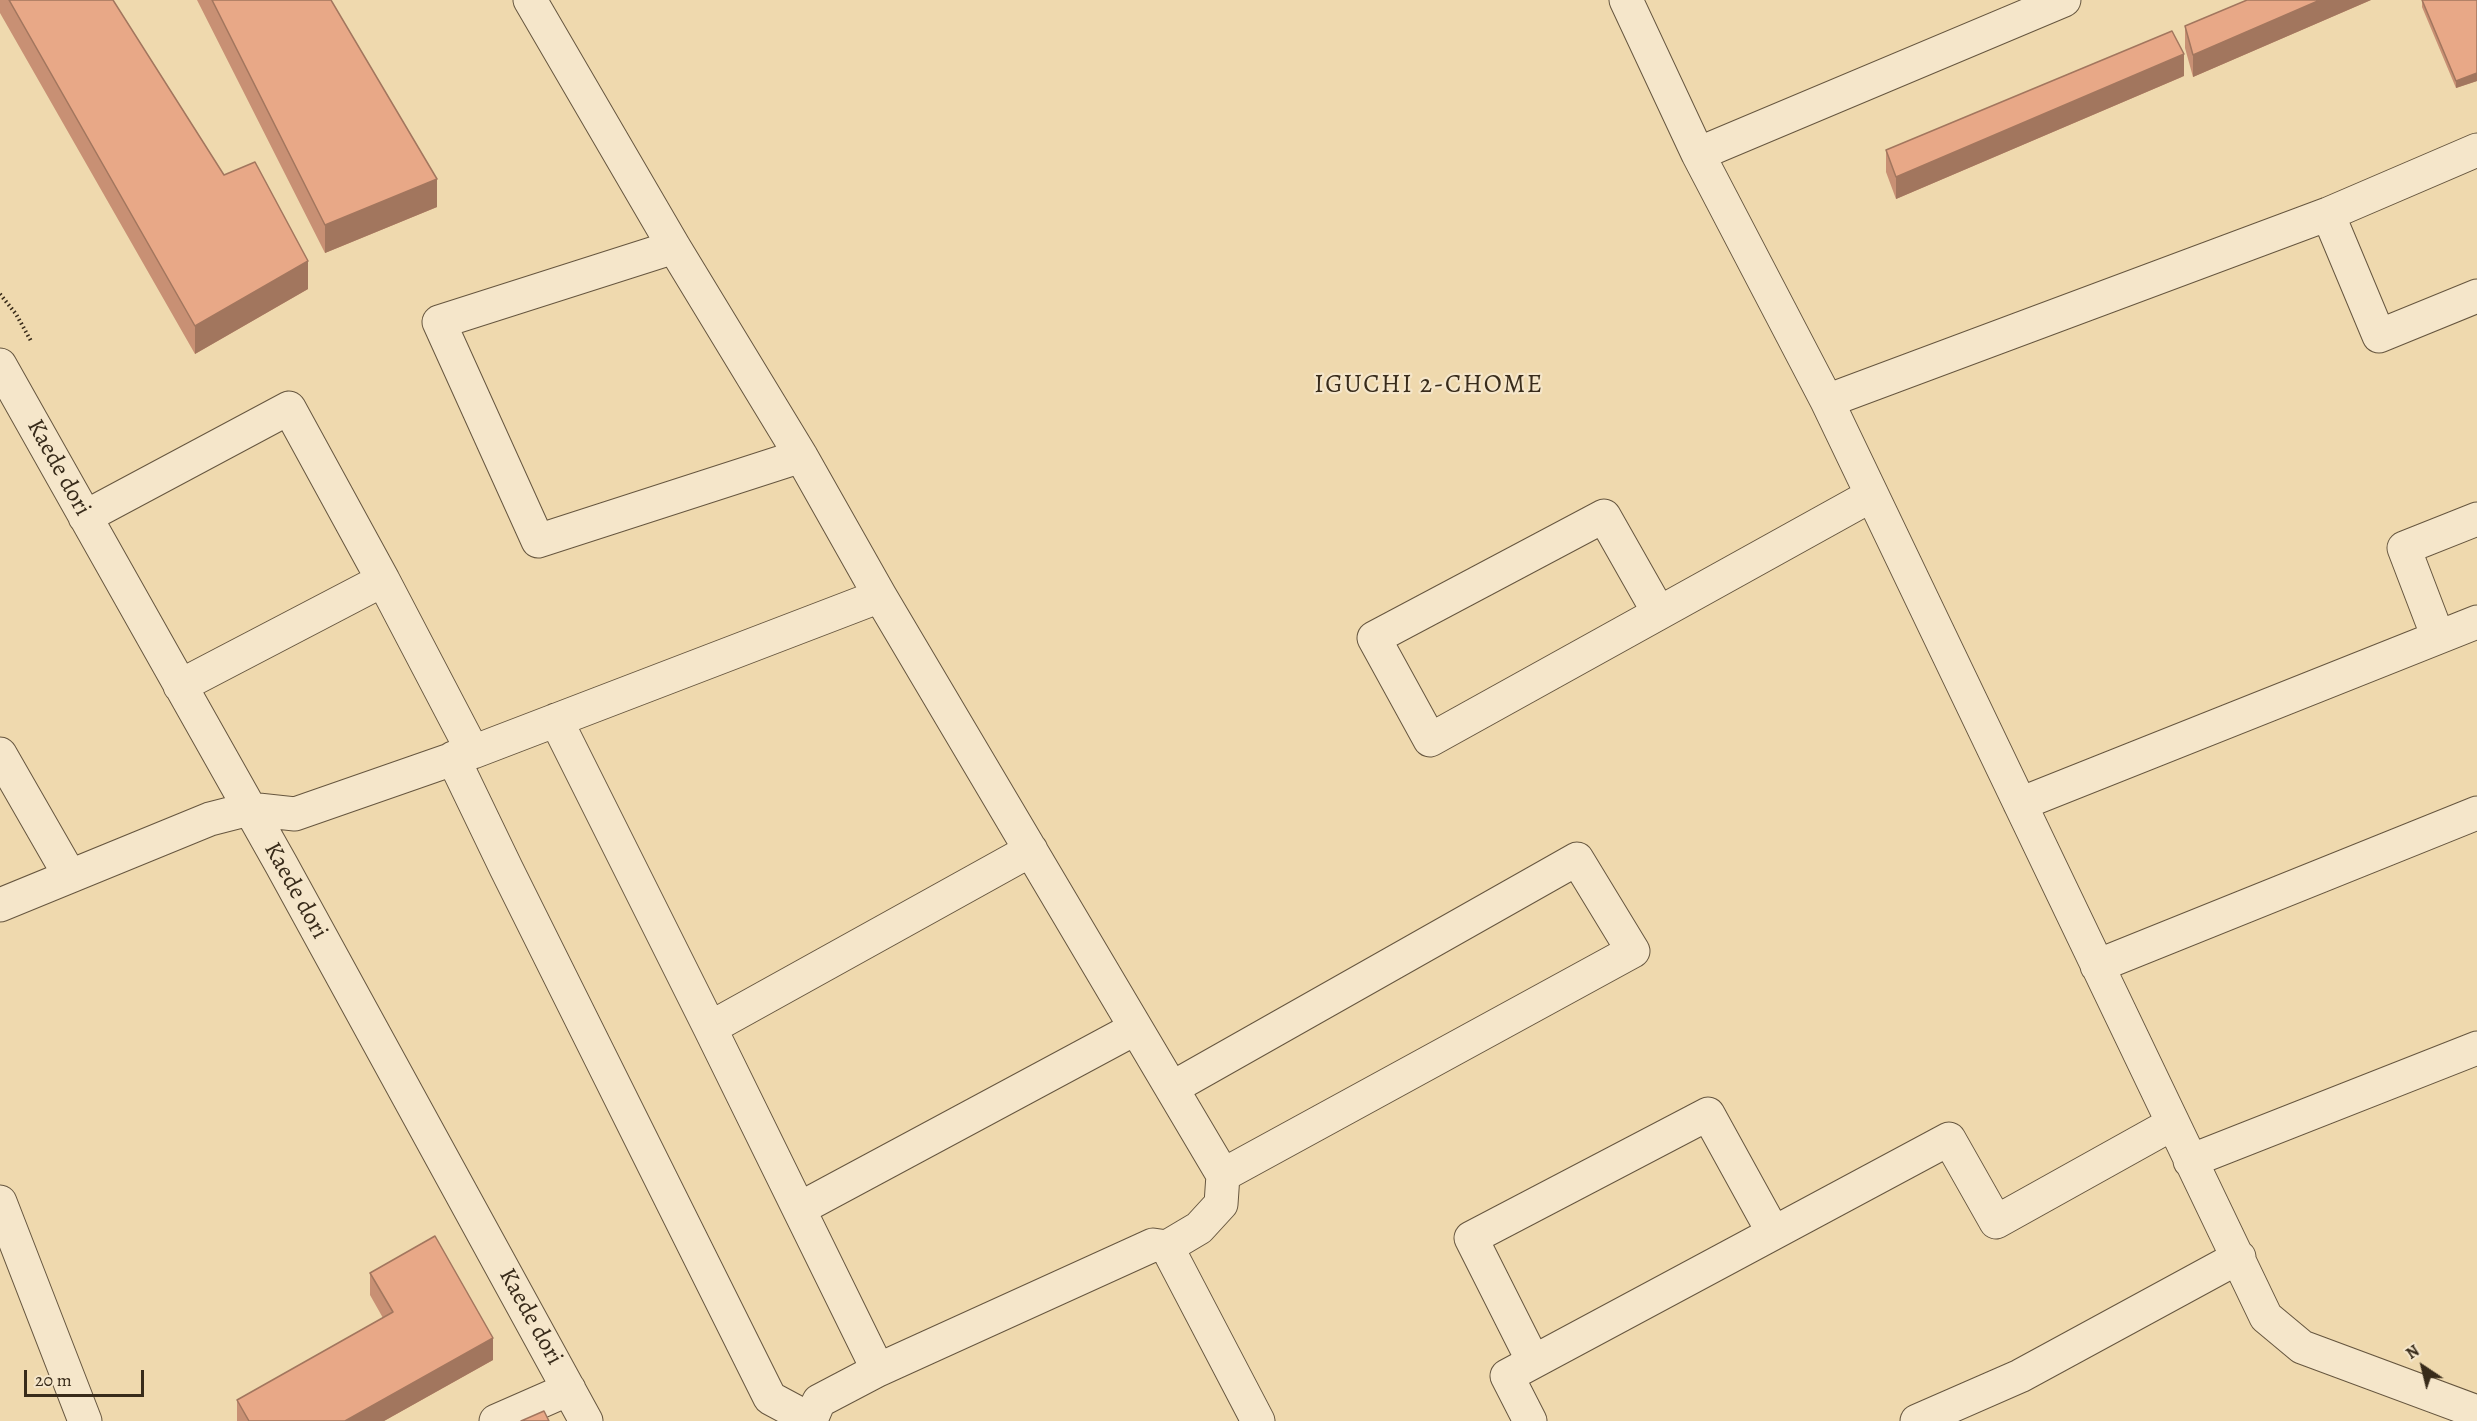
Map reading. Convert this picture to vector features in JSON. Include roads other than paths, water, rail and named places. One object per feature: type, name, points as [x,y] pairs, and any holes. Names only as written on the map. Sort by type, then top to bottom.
[{"type":"street","points":[[86,517],[289,408],[383,580],[463,755],[506,868],[770,1398],[811,1421],[819,1401],[878,1370],[1153,1245],[1167,1247],[1199,1228],[1221,1204],[1223,1175],[880,596],[801,456],[674,248],[530,0]]},
{"type":"street","points":[[1626,0],[1698,154],[1827,401],[2266,1317],[2302,1347],[2477,1412]]},
{"type":"street","points":[[1698,154],[2064,0]]},
{"type":"street","points":[[1827,401],[2328,214],[2477,150]]},
{"type":"street","points":[[2328,214],[2379,336],[2477,296]]},
{"type":"street","points":[[674,248],[439,322],[538,541],[801,456]]},
{"type":"street","name":"Kaede dori","points":[[0,366],[249,809],[586,1421]]},
{"type":"street","points":[[1659,613],[1604,516],[1374,638],[1430,740],[1872,495]]},
{"type":"street","points":[[2438,637],[2404,548],[2477,519]]},
{"type":"street","points":[[180,686],[383,580]]},
{"type":"street","points":[[0,905],[210,819],[249,809],[295,814],[463,755],[880,596]]},
{"type":"street","points":[[2020,804],[2477,622]]},
{"type":"street","points":[[556,720],[878,1370]]},
{"type":"street","points":[[0,754],[70,876]]},
{"type":"street","points":[[2097,966],[2477,813]]},
{"type":"street","points":[[710,1028],[1031,850]]},
{"type":"street","points":[[1172,1088],[1577,860],[1633,951],[1223,1175]]},
{"type":"street","points":[[799,1209],[1136,1028]]},
{"type":"street","points":[[2190,1161],[2477,1048]]},
{"type":"street","points":[[1533,1361],[1471,1238],[1708,1114],[1773,1232]]},
{"type":"street","points":[[1530,1421],[1507,1376],[1950,1139],[1996,1222],[2172,1124]]},
{"type":"street","points":[[0,1202],[85,1421]]},
{"type":"street","points":[[1167,1247],[1258,1421]]},
{"type":"street","points":[[1917,1421],[2020,1376],[2239,1257]]},
{"type":"street","points":[[496,1421],[569,1389]]},
{"type":"district","name":"IGUCHI 2-CHOME","points":[[1429,386]]}]
